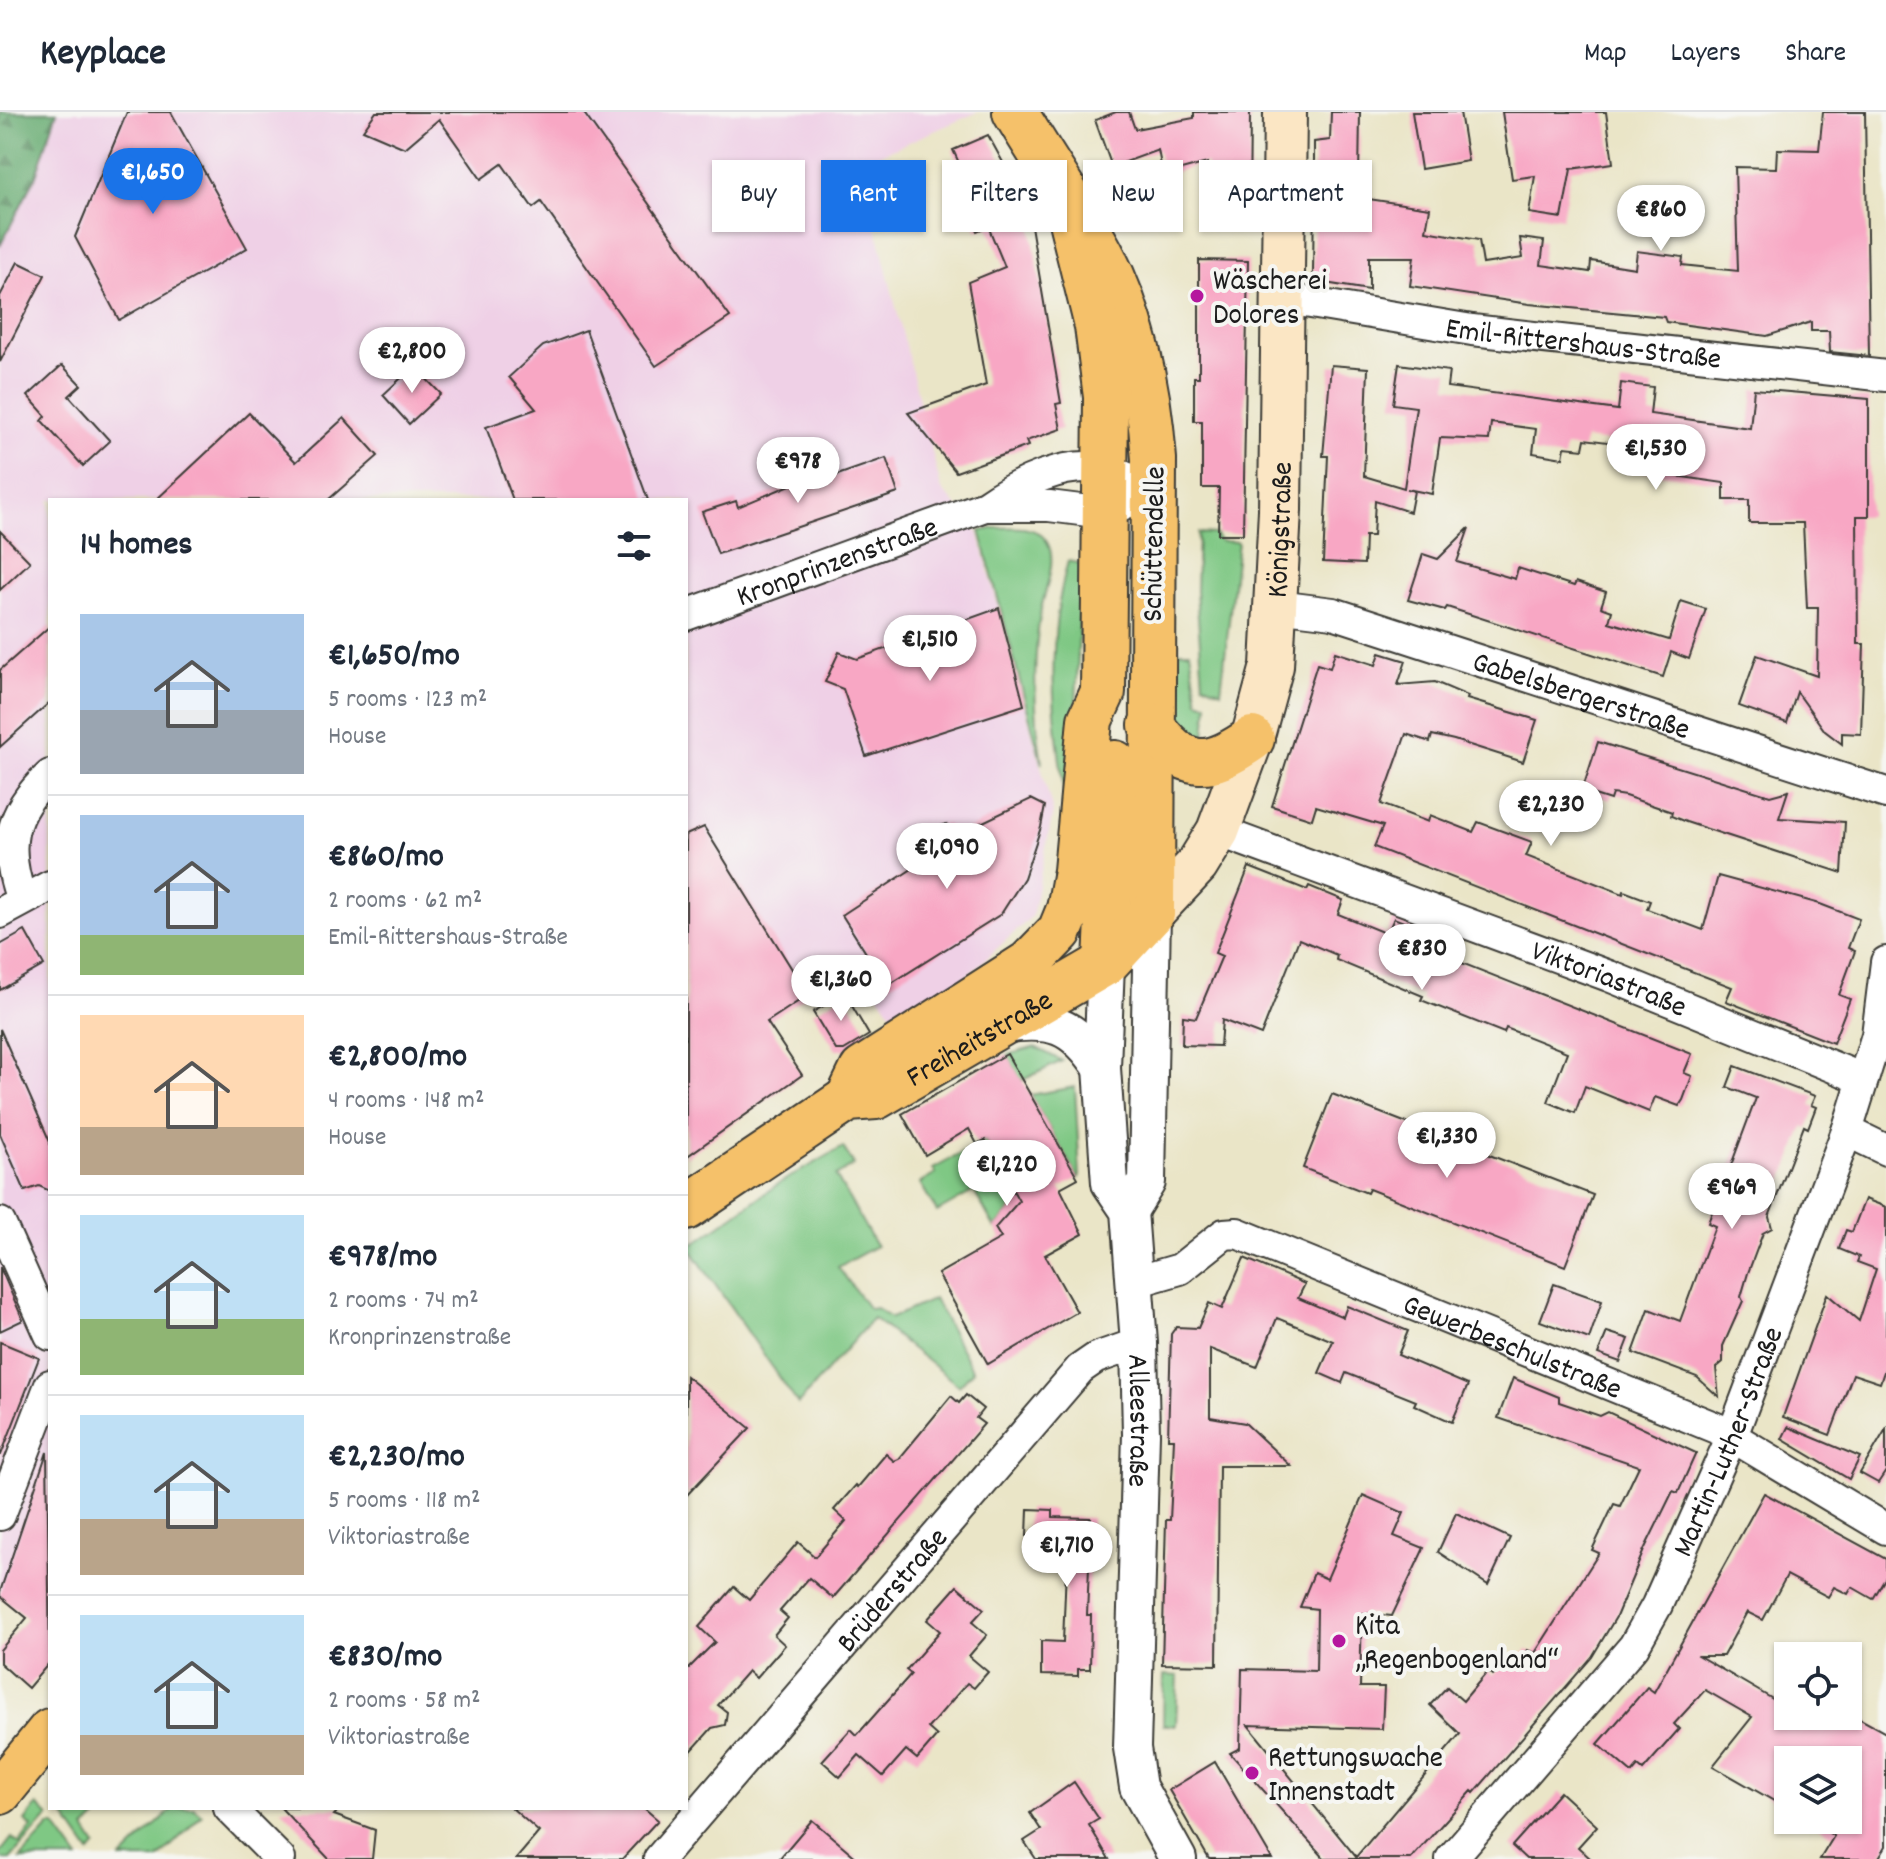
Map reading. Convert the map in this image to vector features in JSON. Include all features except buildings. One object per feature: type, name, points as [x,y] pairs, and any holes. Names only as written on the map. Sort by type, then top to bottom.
[{"type":"main road","name":"Schüttendelle","points":[[1015,112],[1044,160]]},
{"type":"main road","name":"Königstraße","points":[[1112,901],[1197,865],[1218,831],[1252,739],[1272,666],[1277,606],[1285,112]]},
{"type":"main road","name":"Schüttendelle","points":[[1067,198],[1102,255],[1128,319],[1152,435],[1151,725],[1112,901]]},
{"type":"main road","name":"Schüttendelle","points":[[1067,205],[1097,326],[1106,397],[1103,692],[1090,720],[1112,901]]},
{"type":"main road","points":[[1151,725],[1168,747],[1185,758],[1206,761],[1222,760],[1252,739]]},
{"type":"main road","points":[[1106,963],[1112,901]]},
{"type":"main road","name":"Freiheitstraße","points":[[848,1099],[862,1070],[1029,963],[1060,931],[1112,901]]},
{"type":"main road","name":"Freiheitstraße","points":[[688,1207],[848,1099],[876,1097],[1106,963]]},
{"type":"main road","points":[[22,1776],[48,1734]]},
{"type":"street","name":"Emil-Rittershaus-Straße","points":[[1281,298],[1472,330],[1886,376]]},
{"type":"street","name":"Kronprinzenstraße","points":[[688,614],[985,506],[1012,487],[1063,470],[1105,469],[1154,490]]},
{"type":"street","points":[[1104,513],[1154,490]]},
{"type":"street","name":"Kronprinzenstraße","points":[[985,506],[1032,504],[1104,513]]},
{"type":"street","name":"Gabelsbergerstraße","points":[[1277,606],[1333,613],[1886,793]]},
{"type":"street","points":[[48,777],[21,807],[11,839],[11,906],[48,887]]},
{"type":"street","name":"Viktoriastraße","points":[[1218,831],[1609,976],[1863,1079]]},
{"type":"street","points":[[1112,901],[1147,1182],[1129,1211]]},
{"type":"street","name":"Martin-Luther-Straße","points":[[1451,1859],[1634,1646],[1657,1605],[1732,1436],[1847,1131],[1877,1035],[1886,962]]},
{"type":"street","name":"Alleestraße","points":[[1106,963],[1102,1068],[1110,1183],[1129,1211],[1139,1343],[1141,1434],[1132,1748],[1138,1787],[1178,1859]]},
{"type":"street","points":[[998,1025],[1037,1020],[1059,1026],[1087,1045],[1102,1068]]},
{"type":"street","points":[[1847,1131],[1886,1150]]},
{"type":"street","points":[[0,1223],[48,1331]]},
{"type":"street","name":"Gewerbeschulstraße","points":[[1135,1282],[1180,1269],[1224,1234],[1237,1233],[1732,1436],[1886,1529]]},
{"type":"street","name":"Brüderstraße","points":[[659,1859],[1080,1369],[1096,1358],[1139,1343]]},
{"type":"street","points":[[0,1515],[48,1390]]},
{"type":"street","points":[[231,1810],[280,1859]]},
{"type":"shaded area","points":[[0,112],[978,112],[867,160],[821,160],[821,232],[877,232],[941,488],[978,532],[1053,812],[1032,916],[905,1034],[855,959],[688,1074],[688,498],[48,498],[48,1541],[0,1592]]},
{"type":"green space","points":[[0,112],[57,112],[35,178],[0,246]]},
{"type":"green space","points":[[996,528],[1037,532],[1050,549],[1051,566],[1041,609],[1035,667],[1042,764],[980,531]]},
{"type":"green space","points":[[1198,533],[1215,534],[1220,541],[1238,542],[1221,691],[1203,683],[1196,591]]},
{"type":"green space","points":[[1068,561],[1079,563],[1081,570],[1075,736],[1066,804],[1055,712],[1054,652],[1056,622]]},
{"type":"green space","points":[[1172,651],[1190,651],[1198,701],[1208,704],[1204,745],[1173,729]]},
{"type":"green space","points":[[1035,1047],[1062,1061],[1021,1081],[1007,1055]]},
{"type":"green space","points":[[1075,1087],[1080,1176],[1078,1178],[1030,1095]]},
{"type":"green space","points":[[985,1140],[1019,1201],[995,1228],[974,1191],[937,1212],[920,1183],[936,1174],[933,1169]]},
{"type":"green space","points":[[843,1147],[854,1165],[836,1176],[876,1246],[838,1267],[869,1309],[876,1308],[891,1318],[934,1299],[973,1371],[959,1386],[873,1318],[798,1404],[689,1247],[778,1184]]},
{"type":"green space","points":[[1164,1675],[1178,1676],[1176,1725],[1163,1725]]},
{"type":"green space","points":[[37,1805],[49,1816],[10,1859],[0,1859],[0,1853],[12,1838],[19,1844],[32,1827],[25,1821]]},
{"type":"green space","points":[[60,1810],[106,1810],[85,1829],[96,1846],[90,1853]]},
{"type":"green space","points":[[171,1810],[196,1810],[202,1815],[158,1859],[121,1859]]},
{"type":"green space","points":[[50,1826],[55,1826],[79,1859],[20,1859]]},
{"type":"place","name":"Wäscherei Dolores","points":[[1197,296]]},
{"type":"place","name":"Kita „Regenbogenland“","points":[[1339,1641]]},
{"type":"place","name":"Rettungswache Innenstadt","points":[[1252,1773]]}]
